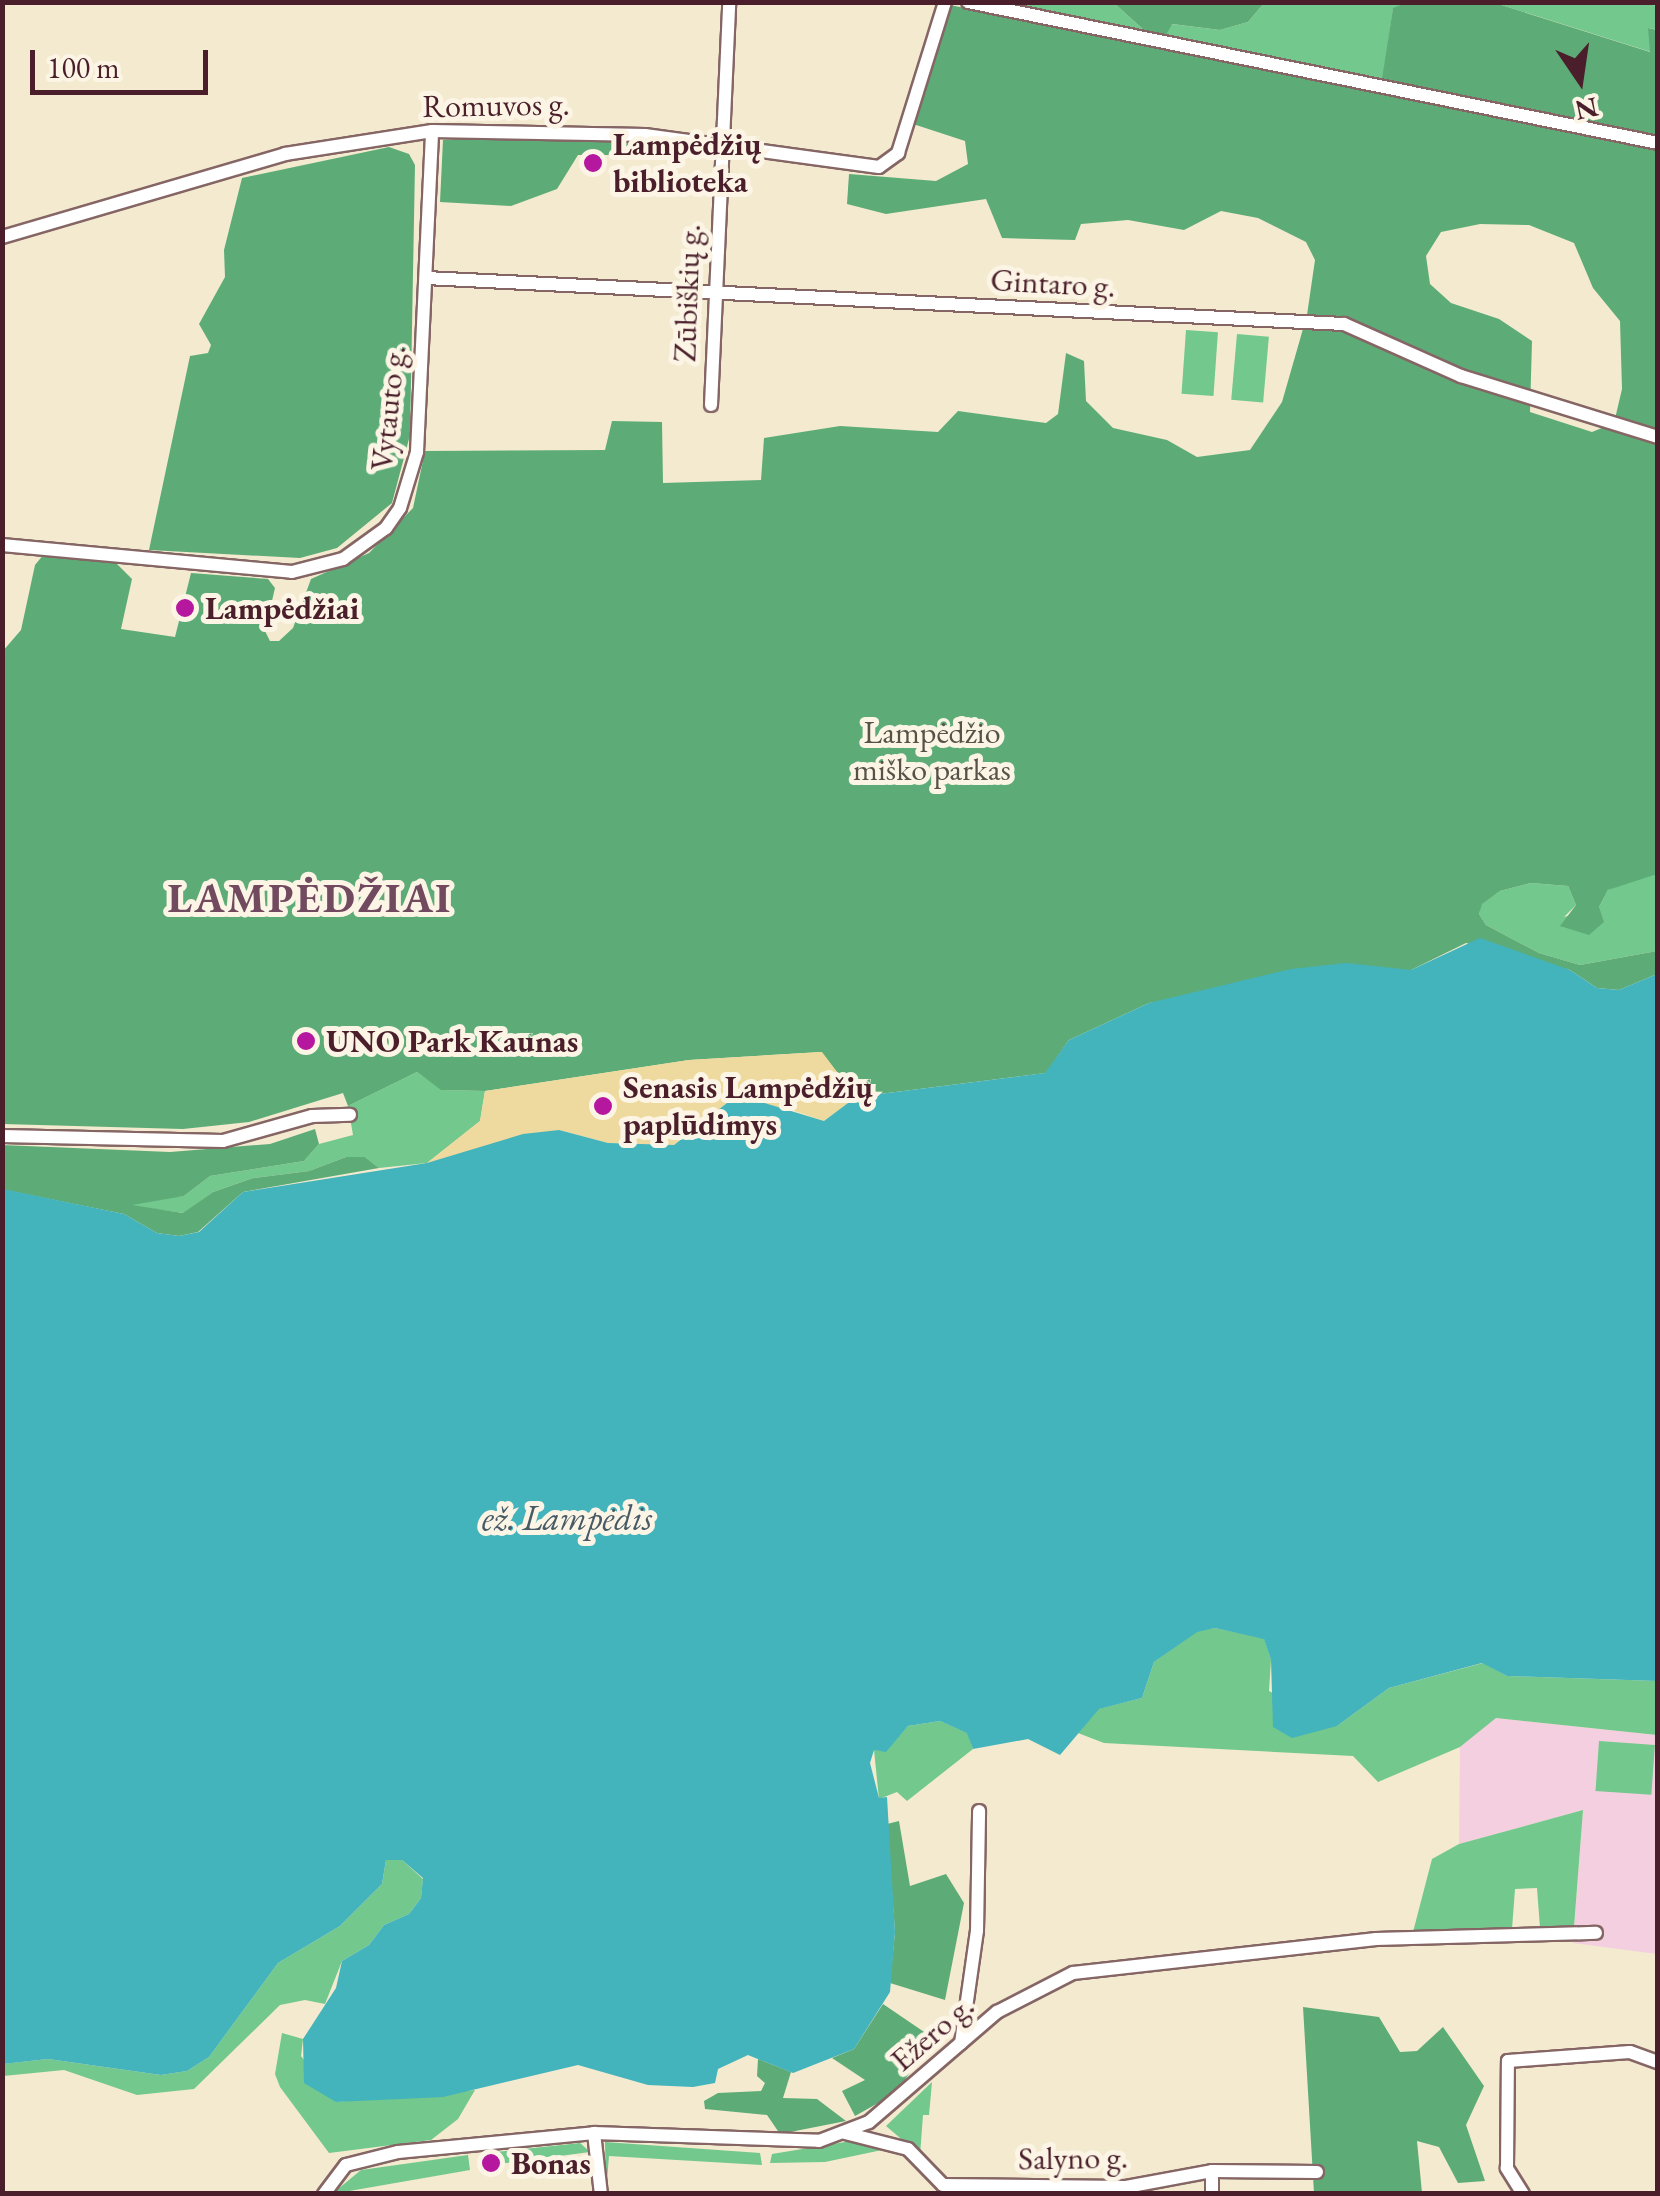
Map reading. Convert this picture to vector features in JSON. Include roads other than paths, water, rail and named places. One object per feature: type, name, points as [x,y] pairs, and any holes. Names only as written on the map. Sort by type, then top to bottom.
[{"type":"street","name":"Zūbiškių g.","points":[[711,405],[719,145],[729,2]]},
{"type":"street","name":"Romuvos g.","points":[[2,238],[285,154],[432,131],[566,130],[719,145],[866,168],[890,162],[945,2]]},
{"type":"street","points":[[968,2],[1658,143]]},
{"type":"street","name":"Vytauto g.","points":[[2,545],[292,572],[342,559],[366,545],[400,508],[412,479],[432,131]]},
{"type":"street","name":"Gintaro g.","points":[[426,278],[1344,324],[1461,376],[1658,437]]},
{"type":"street","points":[[2,1136],[224,1141],[312,1116],[350,1115]]},
{"type":"street","points":[[960,2043],[976,1947],[979,1811]]},
{"type":"street","name":"Ežero g.","points":[[324,2194],[346,2164],[380,2154],[594,2133],[794,2144],[845,2133],[889,2108],[960,2043],[1026,1992],[1073,1973],[1376,1939],[1596,1933]]},
{"type":"street","points":[[1523,2194],[1507,2168],[1508,2060],[1630,2052],[1658,2062]]},
{"type":"street","points":[[594,2133],[601,2194]]},
{"type":"street","name":"Salyno g.","points":[[845,2133],[908,2149],[943,2185],[1126,2187],[1212,2171],[1317,2172]]},
{"type":"street","points":[[1212,2171],[1212,2194]]},
{"type":"water","name":"ež. Lampėdis","points":[[1480,938],[1570,970],[1597,988],[1619,990],[1657,974],[1657,1681],[1507,1676],[1482,1663],[1389,1688],[1337,1726],[1292,1738],[1273,1727],[1271,1660],[1264,1639],[1215,1628],[1197,1632],[1154,1662],[1142,1698],[1099,1709],[1060,1755],[1028,1739],[973,1749],[967,1733],[940,1721],[908,1726],[886,1752],[874,1750],[870,1763],[879,1798],[887,1797],[895,1932],[890,1992],[854,2049],[793,2073],[748,2055],[718,2069],[715,2083],[693,2087],[648,2085],[578,2065],[443,2097],[336,2102],[304,2083],[303,2039],[336,1988],[342,1961],[369,1945],[384,1925],[409,1914],[421,1898],[423,1878],[402,1860],[386,1860],[382,1884],[340,1926],[278,1963],[209,2057],[187,2071],[161,2075],[48,2059],[3,2064],[3,1189],[124,1214],[157,1233],[179,1236],[199,1232],[243,1192],[427,1163],[523,1134],[559,1130],[608,1143],[674,1145],[727,1103],[761,1102],[824,1121],[856,1097],[1045,1073],[1069,1040],[1149,1003],[1291,969],[1346,963],[1411,970]]},
{"type":"place","name":"Lampėdžių biblioteka","points":[[593,163]]},
{"type":"place","name":"Lampėdžiai","points":[[185,608]]},
{"type":"place","name":"UNO Park Kaunas","points":[[306,1041]]},
{"type":"place","name":"Senasis Lampėdžių paplūdimys","points":[[603,1106]]},
{"type":"place","name":"Bonas","points":[[491,2163]]},
{"type":"district","name":"LAMPĖDŽIAI","points":[[310,898]]},
{"type":"park label","name":"Lampėdžio miško parkas","points":[[932,752]]}]
